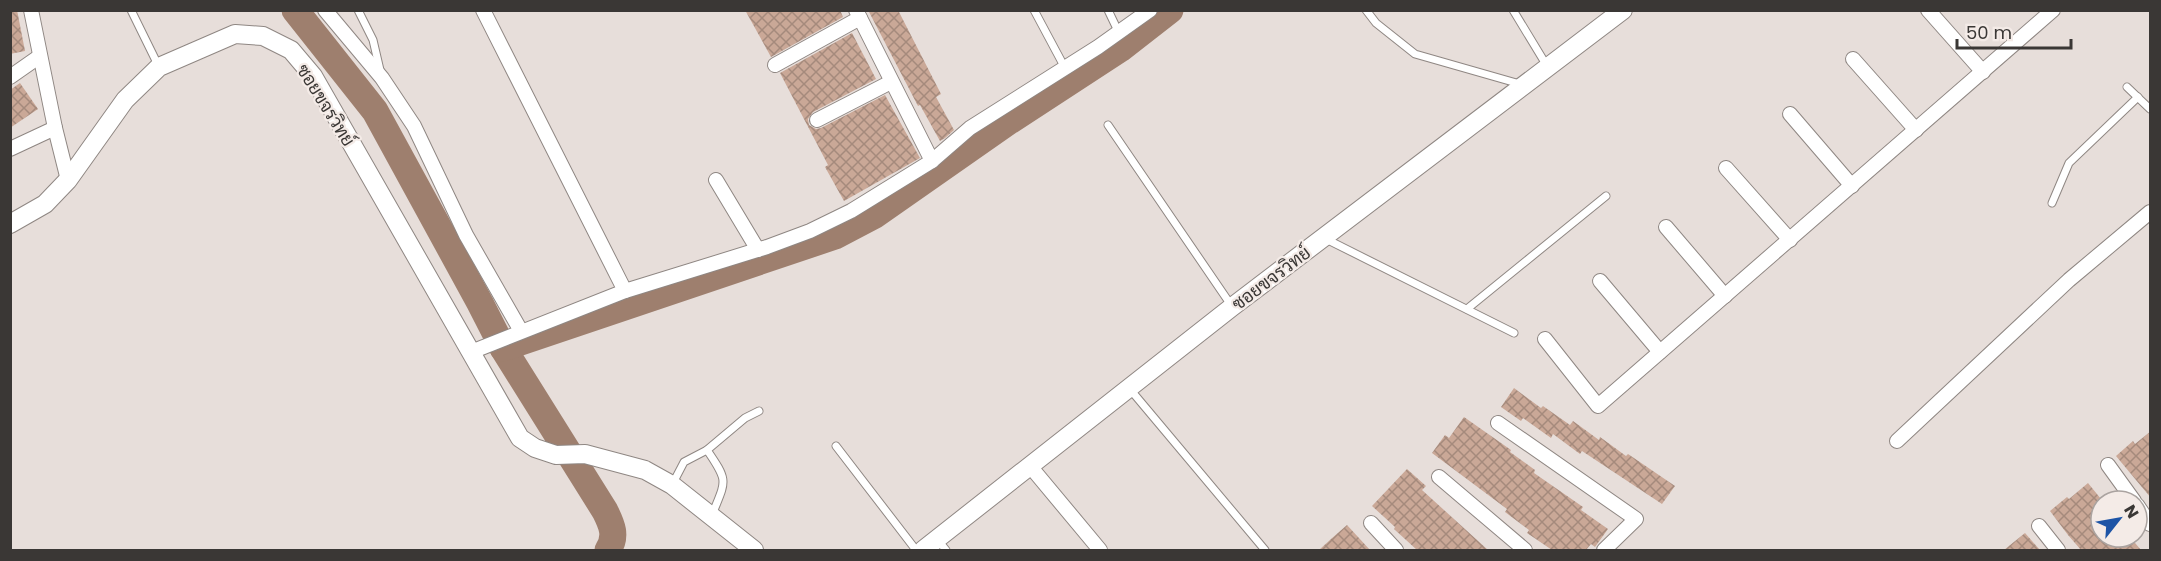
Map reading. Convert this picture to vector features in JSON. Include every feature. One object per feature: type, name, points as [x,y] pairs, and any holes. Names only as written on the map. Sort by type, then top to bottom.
[{"type":"street","points":[[31,10],[68,180]]},
{"type":"street","points":[[325,10],[382,78],[414,126],[466,235],[521,331]]},
{"type":"street","points":[[483,10],[625,291]]},
{"type":"street","points":[[478,350],[625,291],[758,250],[810,231],[851,211],[932,161],[970,128],[1119,33],[1150,10]]},
{"type":"street","name":"ซอยขจรวิทย์","points":[[935,547],[1030,466],[1232,307],[1526,86],[1623,10]]},
{"type":"street","points":[[1928,10],[1983,72]]},
{"type":"street","points":[[1545,339],[1598,406],[1983,72],[2047,13]]},
{"type":"street","points":[[775,65],[858,14],[932,161]]},
{"type":"street","name":"ซอยขจรวิทย์","points":[[10,224],[45,204],[68,180],[125,100],[159,67],[235,34],[263,36],[291,50],[313,76],[478,350],[520,438],[535,448],[556,455],[585,454],[645,470],[672,485]]},
{"type":"street","points":[[10,77],[40,56]]},
{"type":"street","points":[[1853,59],[1916,130]]},
{"type":"street","points":[[817,120],[891,82]]},
{"type":"street","points":[[1790,114],[1852,186]]},
{"type":"street","points":[[10,149],[55,128]]},
{"type":"street","points":[[1726,168],[1790,240]]},
{"type":"street","points":[[716,180],[758,250]]},
{"type":"street","points":[[1897,441],[2069,280],[2151,212]]},
{"type":"street","points":[[1666,227],[1725,296]]},
{"type":"street","points":[[1600,281],[1660,352]]},
{"type":"street","points":[[1498,423],[1636,519],[1604,550]]},
{"type":"street","points":[[2108,465],[2125,489]]},
{"type":"street","points":[[1030,466],[1100,550]]},
{"type":"street","points":[[1439,477],[1525,550]]},
{"type":"street","points":[[672,485],[754,550]]},
{"type":"street","points":[[1371,523],[1396,550]]},
{"type":"street","points":[[2039,526],[2058,550]]},
{"type":"lane","points":[[131,10],[159,67]]},
{"type":"lane","points":[[358,10],[372,40],[382,78]]},
{"type":"lane","points":[[1034,10],[1065,68]]},
{"type":"lane","points":[[1108,10],[1119,33]]},
{"type":"lane","points":[[1366,10],[1376,23],[1415,54],[1526,86]]},
{"type":"lane","points":[[1513,10],[1548,68]]},
{"type":"lane","points":[[2127,87],[2151,109]]},
{"type":"lane","points":[[2052,203],[2069,163],[2138,97]]},
{"type":"lane","points":[[1108,125],[1232,307]]},
{"type":"lane","points":[[1467,309],[1606,196]]},
{"type":"lane","points":[[1323,238],[1514,333]]},
{"type":"lane","points":[[1129,388],[1265,550]]},
{"type":"lane","points":[[672,485],[684,462],[707,450],[745,418],[759,411]]},
{"type":"lane","points":[[836,446],[916,550]]},
{"type":"lane","points":[[707,450],[723,475],[725,484],[712,517]]},
{"type":"building","points":[[10,10],[17,10],[25,51],[10,54]]},
{"type":"building","points":[[745,10],[840,10],[843,17],[771,57]]},
{"type":"building","points":[[868,10],[898,10],[941,94],[936,97],[954,130],[940,141],[920,105],[918,106]]},
{"type":"building","points":[[852,33],[876,79],[813,112],[808,119],[809,125],[816,129],[821,128],[885,95],[920,158],[844,201],[780,73]]},
{"type":"building","points":[[20,83],[38,109],[10,128],[10,90]]},
{"type":"building","points":[[1514,388],[1541,408],[1543,406],[1570,425],[1573,421],[1599,440],[1600,437],[1675,486],[1662,504],[1582,451],[1580,454],[1553,434],[1551,438],[1523,418],[1521,421],[1501,407]]},
{"type":"building","points":[[1464,417],[1511,450],[1510,452],[1535,470],[1534,473],[1583,507],[1581,510],[1608,529],[1595,547],[1591,544],[1586,550],[1552,550],[1527,533],[1529,530],[1505,512],[1507,509],[1432,453],[1445,435],[1449,438]]},
{"type":"building","points":[[2151,431],[2151,498],[2149,489],[2144,489],[2116,456],[2133,441],[2135,444]]},
{"type":"building","points":[[1407,469],[1426,486],[1422,490],[1488,550],[1417,550],[1394,529],[1395,527],[1372,506]]},
{"type":"building","points":[[2088,483],[2093,489],[2089,489],[2089,549],[2141,550],[2081,550],[2050,511],[2067,497],[2069,499]]},
{"type":"building","points":[[1347,525],[1370,550],[1319,550],[1331,539]]},
{"type":"building","points":[[2025,533],[2040,550],[2004,550]]},
{"type":"waterway","points":[[295,10],[375,111],[503,348],[605,511],[612,530],[612,540],[608,550]]},
{"type":"waterway","points":[[503,348],[835,236],[875,215],[1008,122],[1120,49],[1170,10]]}]
